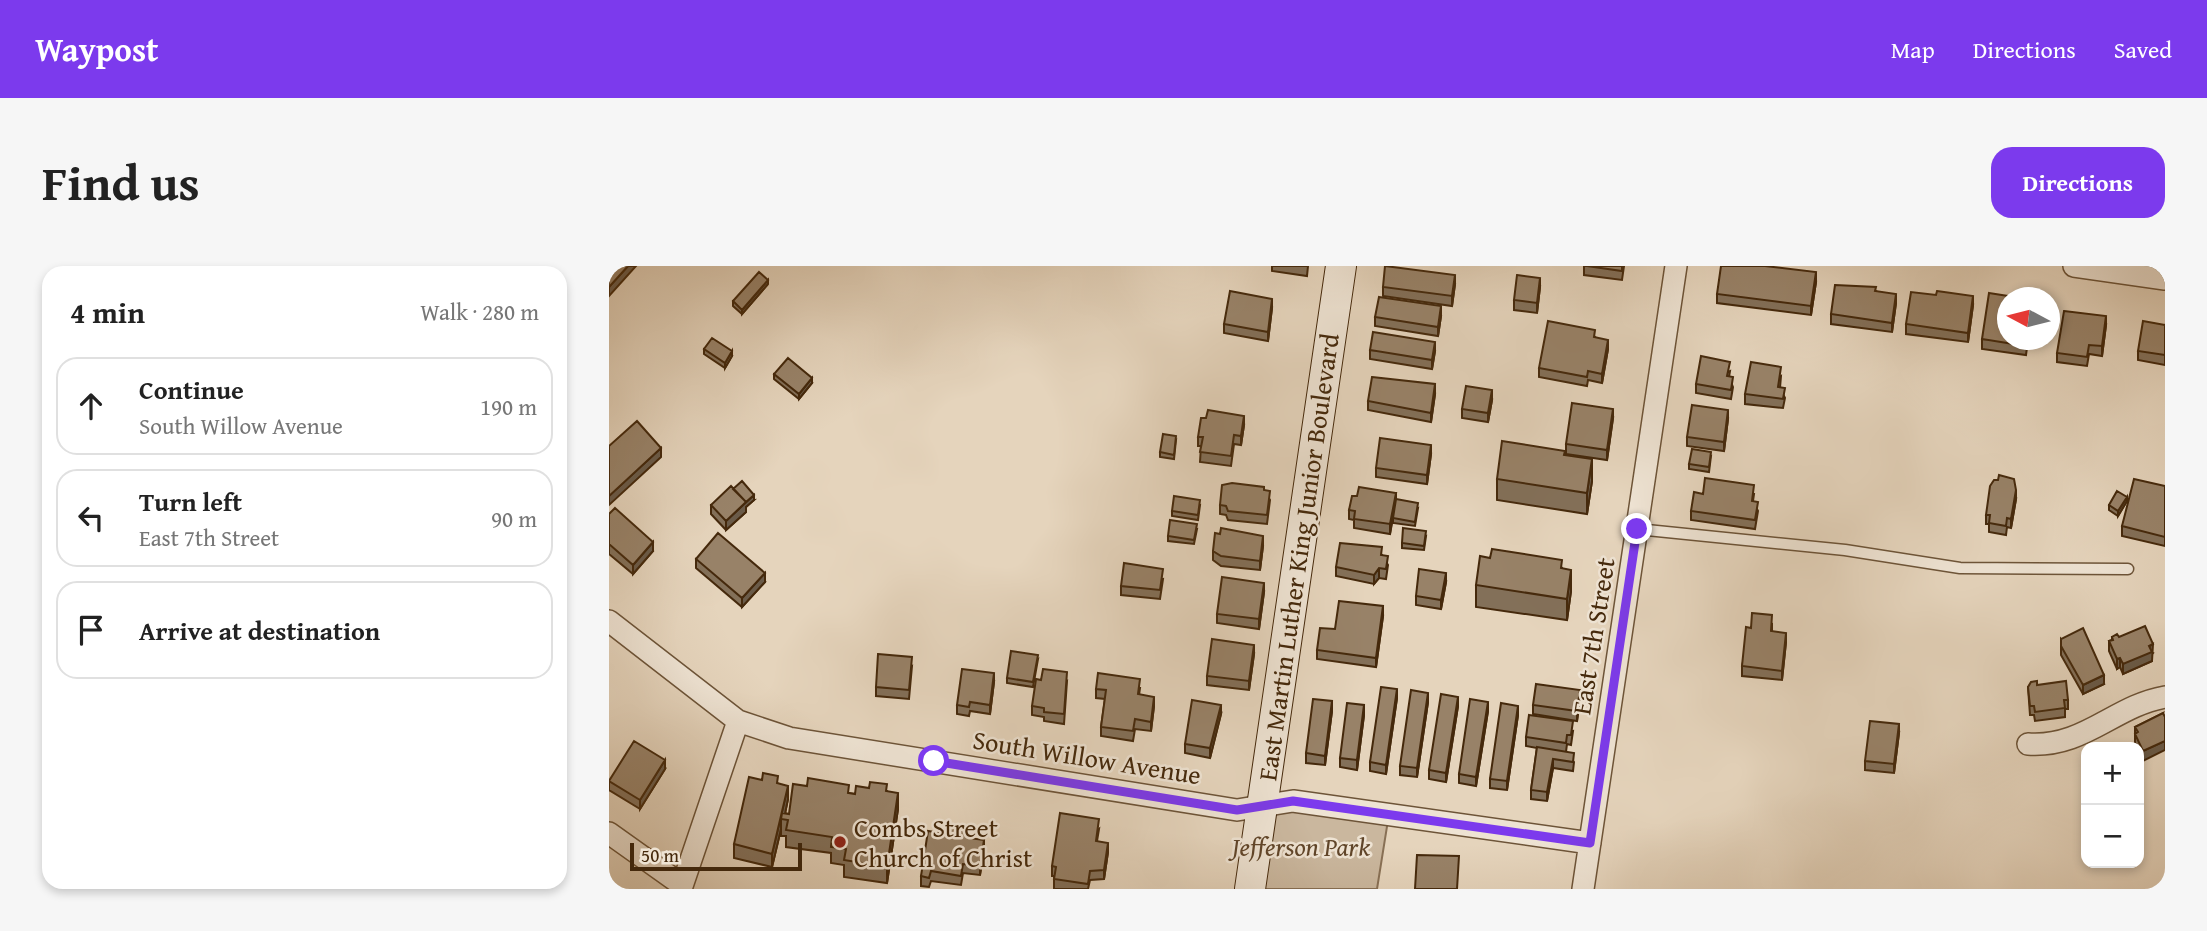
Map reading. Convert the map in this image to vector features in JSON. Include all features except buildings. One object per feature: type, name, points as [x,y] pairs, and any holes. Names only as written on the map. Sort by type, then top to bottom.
[{"type":"main road","name":"East Martin Luther King Junior Boulevard","points":[[1249,889],[1341,266]]},
{"type":"street","name":"East 7th Street","points":[[1583,889],[1676,266]]},
{"type":"street","points":[[2074,266],[2165,279]]},
{"type":"street","name":"South Willow Avenue","points":[[609,621],[738,720],[789,738],[1237,810],[1293,801],[1590,843]]},
{"type":"street","points":[[2028,744],[2052,746],[2080,736],[2151,700],[2165,697]]},
{"type":"street","points":[[609,833],[681,887],[738,720]]},
{"type":"lane","points":[[1637,529],[1845,550],[1960,568],[2128,569]]},
{"type":"green space","name":"Jefferson Park","points":[[1262,806],[1389,814],[1377,889],[1250,889]]},
{"type":"place","name":"Combs Street Church of Christ","points":[[840,842]]},
{"type":"route","points":[[934,761],[1237,810],[1293,801],[1590,843],[1637,529]]}]
